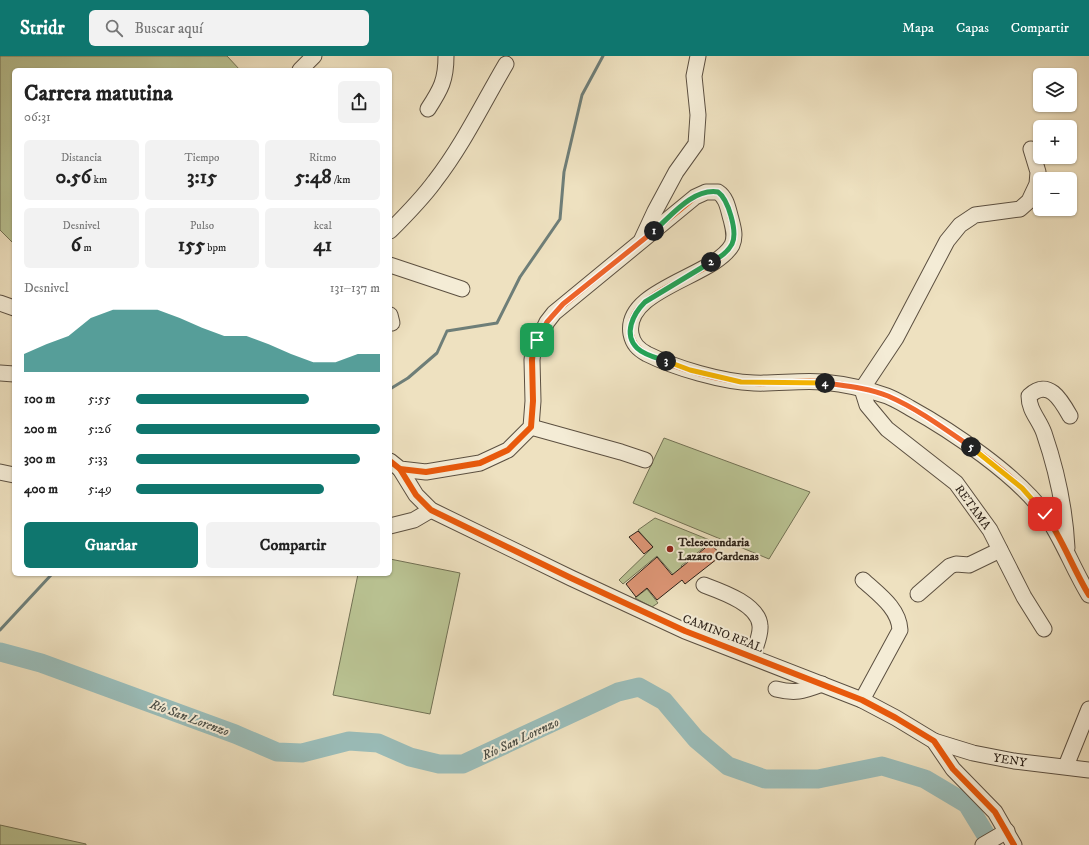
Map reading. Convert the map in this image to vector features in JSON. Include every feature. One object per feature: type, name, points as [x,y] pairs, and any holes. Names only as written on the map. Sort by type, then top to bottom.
[{"type":"street","points":[[302,68],[314,56]]},
{"type":"street","points":[[428,109],[445,79],[446,56]]},
{"type":"street","points":[[640,244],[676,172],[696,144],[698,116],[694,76],[698,56]]},
{"type":"street","points":[[392,229],[414,207],[435,181],[455,152],[506,64]]},
{"type":"street","points":[[862,389],[896,338],[947,241],[960,225],[975,216],[1020,209],[1029,201],[1037,184],[1038,172],[1031,149]]},
{"type":"street","points":[[395,465],[426,472],[480,463],[508,450],[531,427],[533,401],[532,360],[537,340],[547,322],[563,304],[640,244],[695,196],[712,191],[723,196],[726,201],[734,230],[733,244],[719,258],[657,294],[637,310],[631,323],[630,332],[632,341],[638,348],[690,370],[741,382],[823,382],[862,389],[888,396],[921,414],[979,453],[1022,488],[1045,514],[1067,549],[1079,580],[1089,595]]},
{"type":"street","points":[[392,266],[462,289]]},
{"type":"street","points":[[0,303],[12,307]]},
{"type":"street","points":[[0,372],[12,374]]},
{"type":"street","name":"RETAMA","points":[[862,389],[867,405],[887,429],[956,483],[990,530],[1024,597],[1044,629]]},
{"type":"street","points":[[1067,549],[1063,502],[1059,482],[1043,431],[1031,408],[1029,396],[1036,390],[1049,390],[1058,396],[1070,416]]},
{"type":"street","points":[[531,427],[645,460]]},
{"type":"street","name":"CAMINO REAL","points":[[395,465],[416,495],[431,510],[685,631],[753,656],[862,700],[934,741],[953,769],[995,812],[995,838],[1014,845]]},
{"type":"street","points":[[0,472],[12,475]]},
{"type":"street","points":[[392,526],[414,520],[431,510]]},
{"type":"street","points":[[918,594],[950,566],[956,564],[969,565],[1000,550]]},
{"type":"street","points":[[862,580],[896,613],[900,621],[900,630],[862,700]]},
{"type":"street","points":[[704,585],[732,596],[743,603],[758,619],[760,626],[753,656]]},
{"type":"street","points":[[776,689],[796,692],[822,684]]},
{"type":"street","points":[[1066,766],[1089,709]]},
{"type":"street","name":"YENY","points":[[934,741],[987,756],[1014,761],[1066,766],[1089,770]]},
{"type":"green space","points":[[0,56],[227,56],[238,68],[12,68],[12,242],[0,230]]},
{"type":"green space","points":[[664,438],[810,492],[769,559],[633,503]]},
{"type":"green space","points":[[655,518],[712,541],[681,566],[686,572],[677,579],[657,556],[623,584],[619,580],[653,547],[638,530]]},
{"type":"green space","points":[[392,559],[460,573],[430,714],[333,695],[358,576],[392,576]]},
{"type":"green space","points":[[647,589],[658,603],[652,607],[635,598]]},
{"type":"green space","points":[[0,825],[86,844],[86,845],[0,845]]},
{"type":"building","points":[[638,531],[653,547],[644,554],[629,537]]},
{"type":"building","points":[[710,544],[722,555],[685,584],[682,580],[657,600],[647,588],[636,597],[626,584],[657,557],[672,575]]},
{"type":"waterway","points":[[392,388],[408,378],[437,353],[447,331],[497,323],[520,277],[560,219],[564,172],[582,95],[603,56]]},
{"type":"waterway","points":[[0,630],[50,576]]},
{"type":"waterway","name":"Río San Lorenzo","points":[[0,652],[41,663],[235,734],[277,752],[302,753],[349,741],[378,743],[410,757],[439,764],[463,764],[618,692],[639,687],[664,701],[696,739],[728,766],[765,779],[818,779],[882,766],[925,779],[967,804],[992,845]]},
{"type":"cycle path","points":[[392,463],[400,469],[426,472],[480,463],[508,450],[531,427],[533,401],[533,351],[547,322],[554,313],[695,197],[706,192],[718,192],[725,201],[731,219],[734,235],[732,245],[722,256],[708,266],[655,295],[641,306],[632,319],[631,334],[636,346],[644,352],[671,364],[728,380],[754,383],[806,381],[831,383],[872,391],[899,402],[945,429],[983,455],[1033,499],[1045,514],[1063,544],[1089,595]]},
{"type":"cycle path","points":[[400,469],[416,495],[431,510],[685,631],[862,700],[934,741],[953,769],[995,812],[1014,845]]},
{"type":"place","name":"Telesecundaria Lazaro Cardenas","points":[[670,549]]},
{"type":"route","points":[[537,340],[547,322],[563,304],[640,244],[680,208],[695,196],[706,192],[718,192],[726,201],[734,230],[733,244],[728,251],[719,258],[657,294],[645,302],[637,310],[631,323],[630,332],[632,341],[638,348],[649,355],[690,370],[741,382],[823,382],[862,389],[888,396],[928,418],[979,453],[1022,488],[1045,514]]}]
